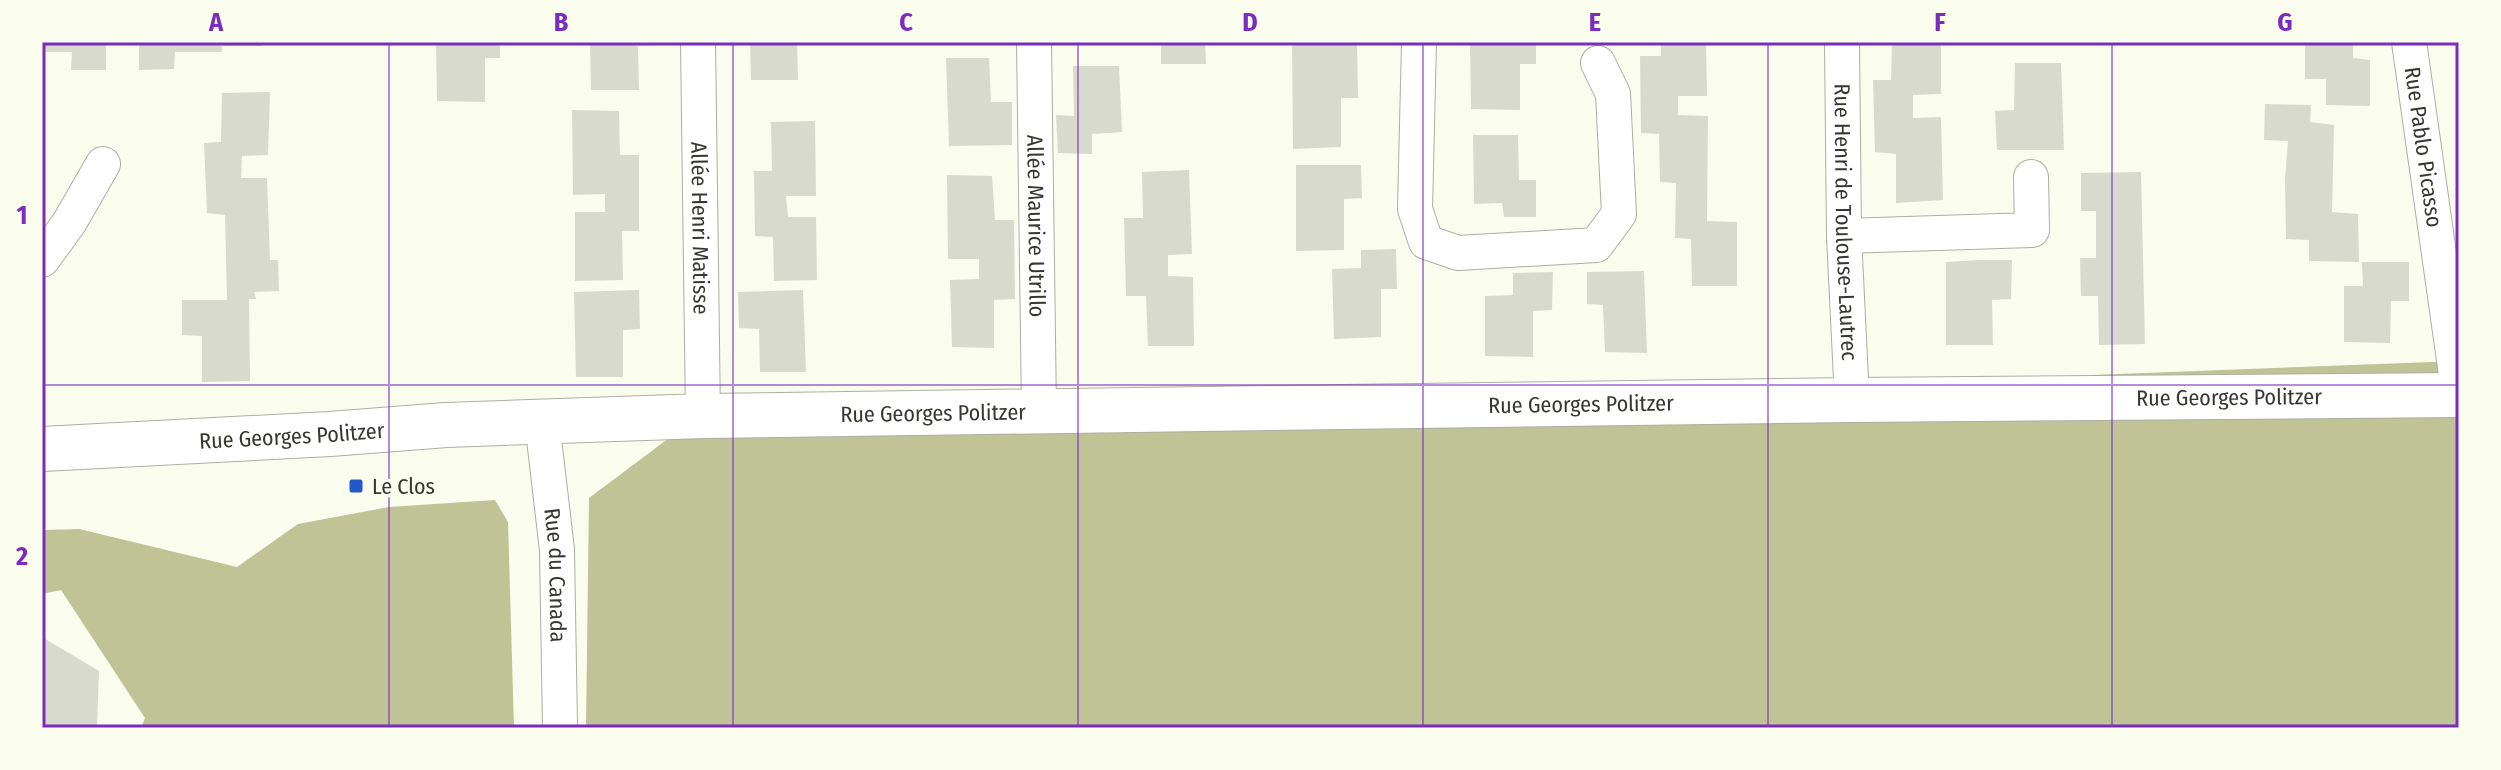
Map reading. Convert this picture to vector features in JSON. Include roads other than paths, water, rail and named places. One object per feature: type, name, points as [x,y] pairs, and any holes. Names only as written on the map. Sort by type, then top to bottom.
[{"type":"street","name":"Allée Henri Matisse","points":[[698,42],[703,416]]},
{"type":"street","name":"Allée Maurice Utrillo","points":[[1034,42],[1039,412]]},
{"type":"street","points":[[1419,42],[1415,209],[1426,242],[1458,253],[1596,245],[1619,214],[1613,94],[1598,63]]},
{"type":"street","name":"Rue Henri de Toulouse-Lautrec","points":[[1842,42],[1844,236],[1852,400]]},
{"type":"street","name":"Rue Pablo Picasso","points":[[2409,42],[2459,395]]},
{"type":"street","points":[[42,260],[69,223],[103,164]]},
{"type":"street","points":[[1844,236],[2032,230],[2031,177]]},
{"type":"street","name":"Rue Georges Politzer","points":[[42,449],[446,425],[703,416],[2459,395]]},
{"type":"street","name":"Rue du Canada","points":[[542,422],[557,550],[560,728]]},
{"type":"place","name":"Le Clos","points":[[356,486]]}]
